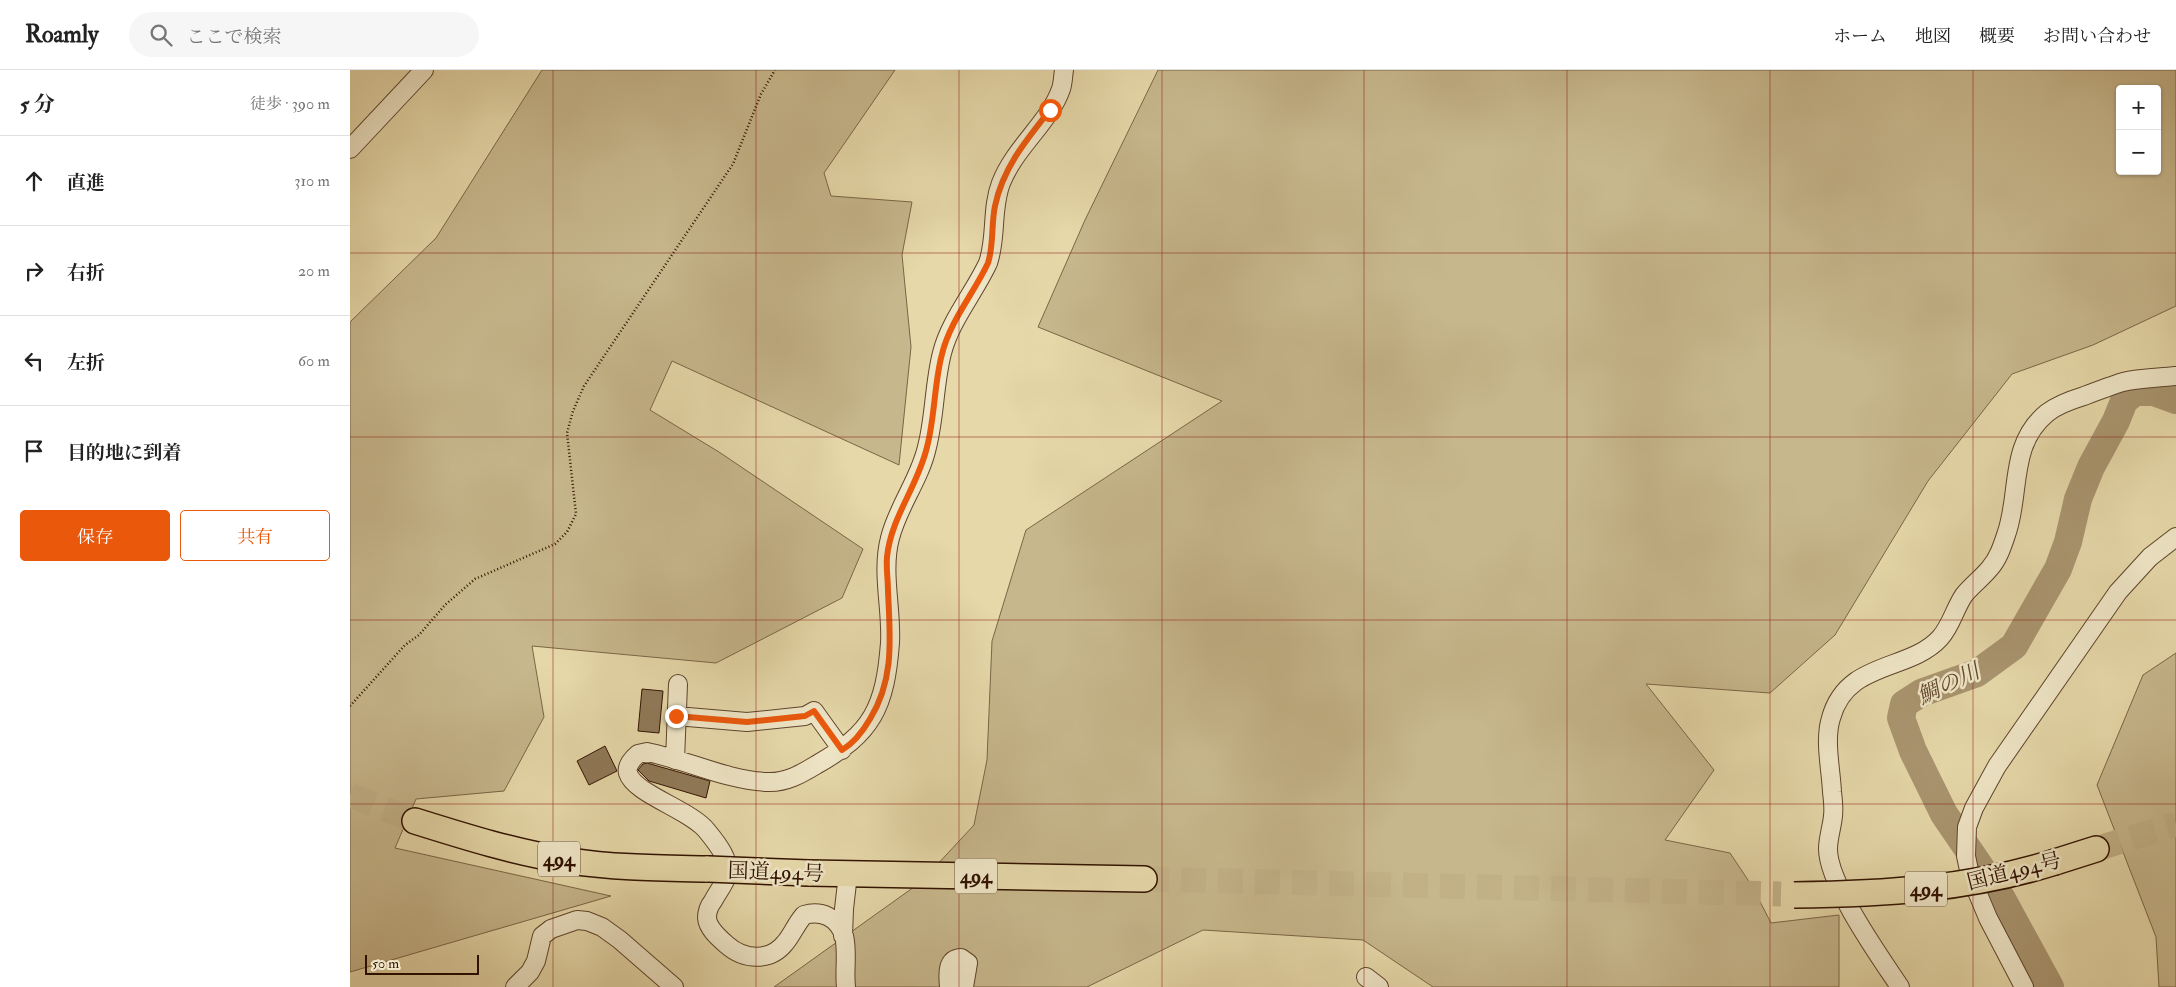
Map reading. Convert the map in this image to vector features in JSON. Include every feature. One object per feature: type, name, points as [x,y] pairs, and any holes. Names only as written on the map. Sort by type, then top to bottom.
[{"type":"highway","name":"国道494号","points":[[415,821],[493,845],[570,861],[613,866],[848,874],[1144,879]]},
{"type":"highway","name":"国道494号","points":[[1787,894],[1878,893],[1952,886],[2017,874],[2096,849]]},
{"type":"street","points":[[350,149],[424,70]]},
{"type":"street","points":[[844,936],[835,922],[818,912],[804,915],[785,943],[769,956],[750,957],[740,953],[718,936],[709,925],[707,918],[708,908],[727,877],[728,868],[720,851],[703,826],[694,817],[641,787],[632,780],[628,773],[628,768],[638,754],[646,752],[744,779],[781,782],[798,775],[842,750],[864,728],[882,696],[886,681],[890,640],[887,559],[889,538],[895,520],[911,490],[927,447],[942,352],[952,327],[988,263],[992,252],[995,208],[1001,183],[1014,157],[1050,110],[1061,89],[1064,70]]},
{"type":"street","points":[[1900,987],[1863,930],[1840,886],[1830,861],[1828,848],[1834,815],[1828,733],[1834,708],[1842,695],[1854,683],[1866,675],[1912,656],[1940,638],[1964,596],[1989,570],[1998,555],[2007,533],[2015,504],[2016,468],[2025,441],[2047,413],[2066,402],[2124,382],[2176,376]]},
{"type":"street","points":[[2024,987],[1970,875],[1966,848],[1968,826],[1974,808],[1997,766],[2118,592],[2150,557],[2176,537]]},
{"type":"street","points":[[675,760],[678,684]]},
{"type":"street","points":[[676,716],[747,722],[805,716],[814,711],[842,750]]},
{"type":"street","points":[[846,987],[844,910],[848,874]]},
{"type":"street","points":[[515,987],[530,972],[536,961],[538,946],[542,936],[551,929],[577,920],[587,921],[602,927],[620,940],[674,987]]},
{"type":"street","points":[[949,987],[948,972],[950,963],[955,959],[961,958],[968,963],[964,987]]},
{"type":"path","points":[[350,706],[405,645],[418,635],[445,605],[475,579],[555,544],[567,532],[576,514],[567,433],[573,411],[584,386],[733,164],[761,94],[775,70]]},
{"type":"shaded area","points":[[542,70],[895,70],[824,173],[831,196],[912,202],[902,255],[911,347],[899,465],[672,361],[650,410],[719,452],[863,549],[842,598],[716,663],[532,646],[544,717],[504,791],[416,799],[395,848],[611,896],[350,972],[350,322],[436,238]]},
{"type":"shaded area","points":[[1158,70],[2176,70],[2176,306],[2093,345],[2012,374],[1928,481],[1835,635],[1770,693],[1646,684],[1714,770],[1665,840],[1730,853],[1752,886],[1771,923],[1839,915],[1839,987],[1433,987],[1363,940],[1203,930],[1087,987],[774,987],[921,882],[974,825],[987,760],[992,641],[1026,530],[1222,401],[1038,327],[1085,220]]},
{"type":"shaded area","points":[[2176,653],[2176,987],[2159,987],[2156,937],[2097,785],[2143,675]]},
{"type":"building","points":[[642,689],[663,691],[659,733],[638,731]]},
{"type":"building","points":[[605,746],[617,771],[589,785],[577,761]]},
{"type":"building","points":[[647,763],[710,781],[706,798],[649,781],[638,770],[643,764]]},
{"type":"waterway","name":"鯛の川","points":[[2050,987],[2002,899],[1944,814],[1913,751],[1901,718],[1904,704],[1921,693],[1977,673],[2014,646],[2058,569],[2068,542],[2078,499],[2091,467],[2116,421],[2124,401],[2135,392],[2154,392],[2176,400]]},
{"type":"tunnel","points":[[350,795],[415,821]]},
{"type":"tunnel","points":[[2096,849],[2176,824]]},
{"type":"tunnel","points":[[1144,879],[1781,894]]},
{"type":"route","points":[[676,716],[747,722],[805,716],[814,711],[842,750],[864,728],[877,707],[886,681],[890,640],[887,559],[889,538],[895,520],[911,490],[927,447],[942,352],[952,327],[982,276],[992,252],[995,208],[1001,183],[1014,157],[1050,110]]}]
